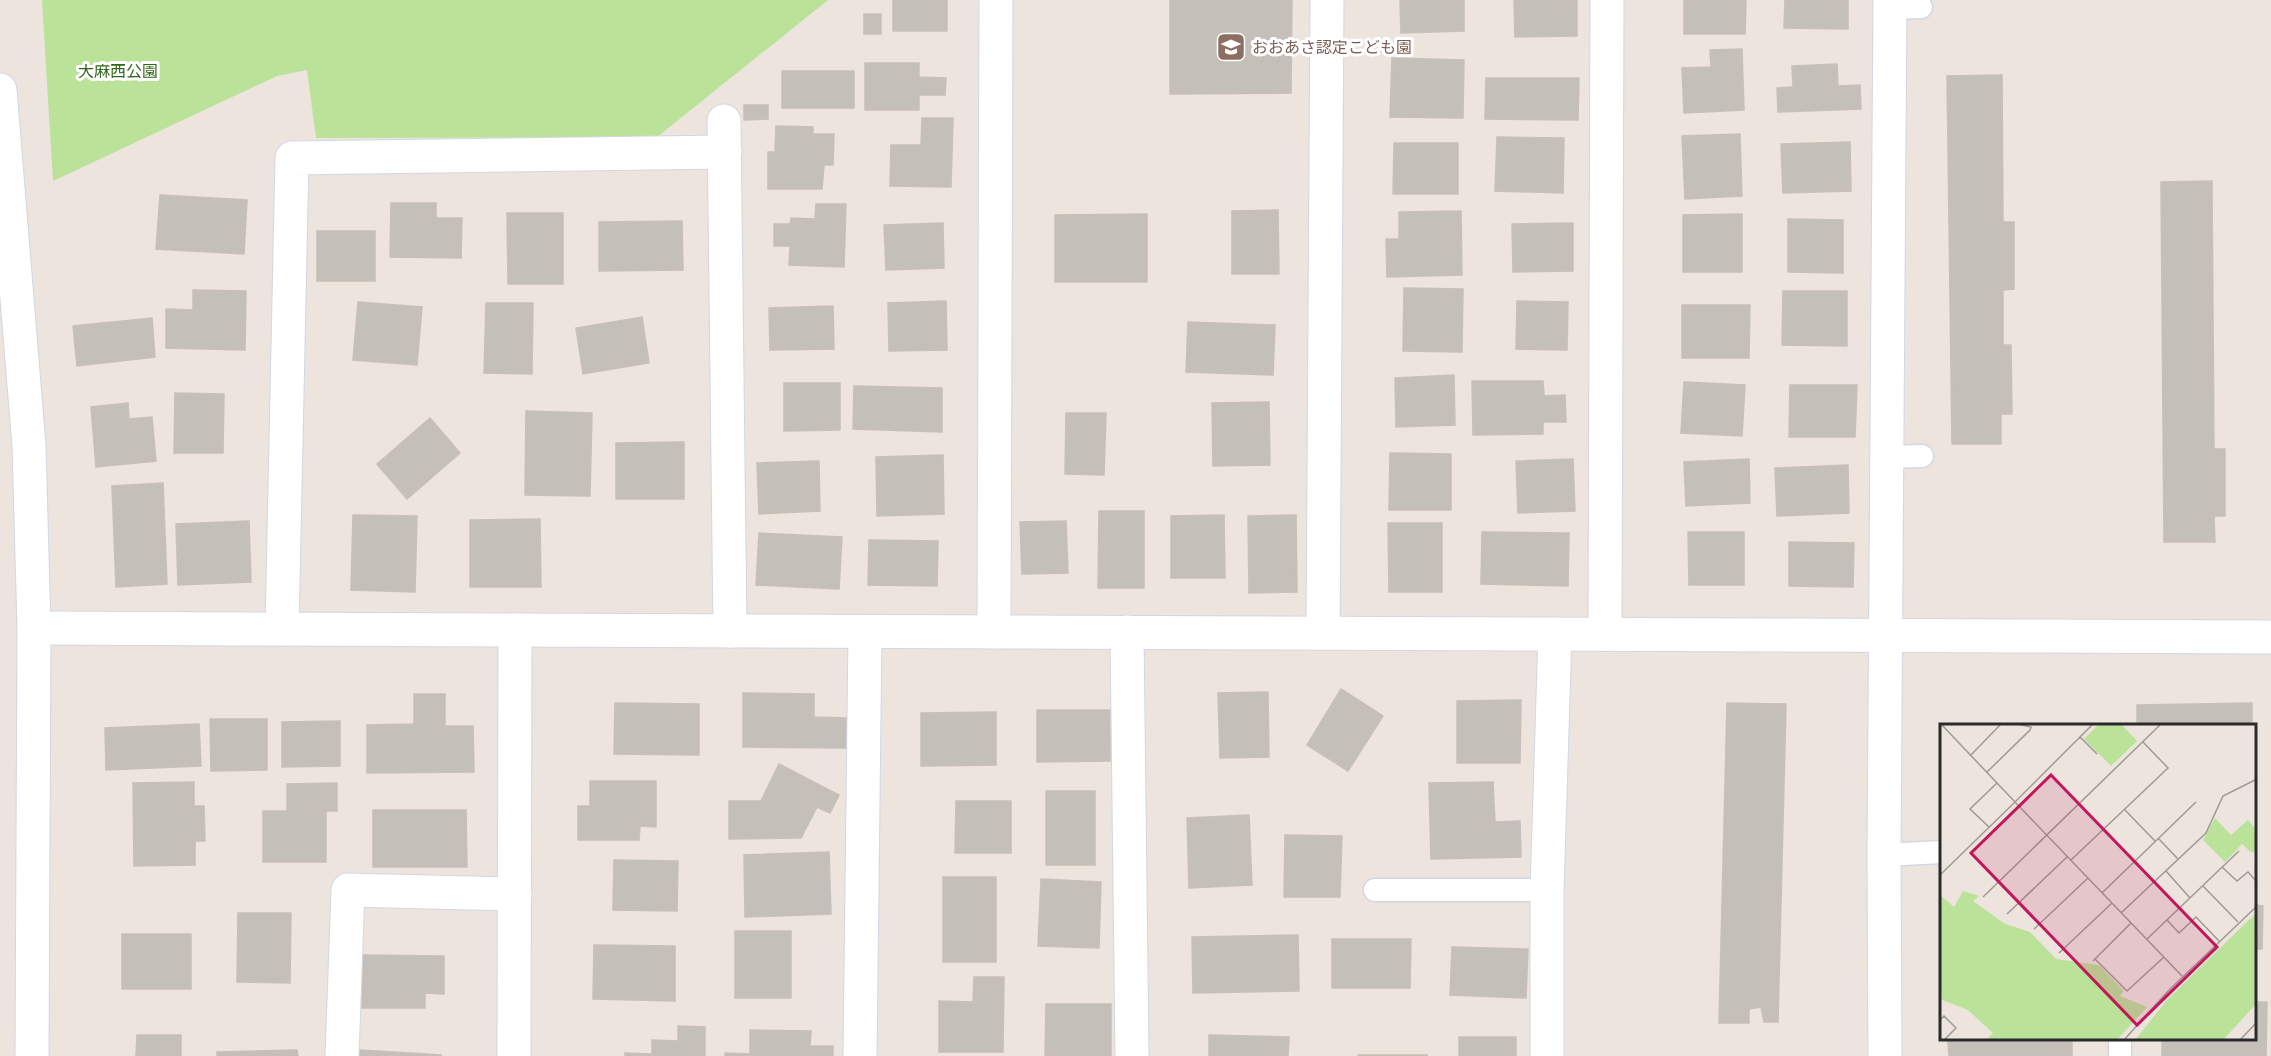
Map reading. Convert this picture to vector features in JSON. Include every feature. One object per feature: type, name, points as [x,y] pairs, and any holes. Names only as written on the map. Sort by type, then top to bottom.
[{"type":"street","points":[[994,632],[996,0]]},
{"type":"street","points":[[1323,633],[1327,0]]},
{"type":"street","points":[[1605,634],[1607,0]]},
{"type":"street","points":[[1885,1056],[1884,855],[1888,457],[1900,5]]},
{"type":"street","points":[[0,90],[29,446],[33,628],[32,1056]]},
{"type":"street","points":[[282,629],[292,158],[725,137],[730,631]]},
{"type":"street","points":[[33,628],[2271,637]]},
{"type":"street","points":[[514,1056],[515,630]]},
{"type":"street","points":[[860,1056],[865,632]]},
{"type":"street","points":[[1127,633],[1132,1056]]},
{"type":"street","points":[[1547,1056],[1547,890],[1555,634]]},
{"type":"street","points":[[342,1056],[348,890],[515,894]]},
{"type":"lane","points":[[1888,457],[1922,456]]},
{"type":"lane","points":[[1884,855],[1940,852]]},
{"type":"lane","points":[[1375,890],[1547,890]]},
{"type":"green space","name":"大麻西公園","points":[[42,0],[828,0],[657,137],[316,138],[307,70],[277,76],[53,181]]},
{"type":"building","points":[[893,0],[947,0],[947,31],[893,31]]},
{"type":"building","name":"おおあさ認定こども園","points":[[1170,0],[1292,0],[1291,93],[1170,94]]},
{"type":"building","points":[[1400,0],[1464,0],[1464,31],[1401,33]]},
{"type":"building","points":[[1514,0],[1577,0],[1577,36],[1515,37]]},
{"type":"building","points":[[1684,0],[1746,0],[1745,34],[1684,34]]},
{"type":"building","points":[[1785,0],[1848,0],[1848,29],[1784,28]]},
{"type":"building","points":[[864,14],[881,14],[881,34],[864,34]]},
{"type":"building","points":[[1742,49],[1744,110],[1684,113],[1682,68],[1711,67],[1710,50]]},
{"type":"building","points":[[1392,58],[1464,60],[1463,118],[1390,117]]},
{"type":"building","points":[[865,63],[919,63],[919,77],[946,78],[945,95],[919,95],[919,110],[865,110]]},
{"type":"building","points":[[1837,64],[1838,86],[1860,85],[1861,109],[1778,112],[1777,88],[1793,87],[1792,66]]},
{"type":"building","points":[[782,71],[854,71],[854,108],[782,108]]},
{"type":"building","points":[[2002,75],[2003,222],[2014,222],[2014,289],[2003,290],[2003,345],[2011,345],[2012,414],[2001,414],[2001,444],[1952,444],[1947,76]]},
{"type":"building","points":[[1486,78],[1579,78],[1578,120],[1485,119]]},
{"type":"building","points":[[744,105],[768,105],[768,119],[744,120]]},
{"type":"building","points":[[922,118],[953,118],[951,187],[890,186],[891,145],[921,145]]},
{"type":"building","points":[[776,126],[813,127],[813,134],[834,134],[833,165],[824,165],[822,189],[768,189],[768,152],[775,152]]},
{"type":"building","points":[[1740,134],[1742,196],[1685,199],[1682,136]]},
{"type":"building","points":[[1497,137],[1564,138],[1563,193],[1495,191]]},
{"type":"building","points":[[1850,142],[1851,191],[1783,193],[1781,144]]},
{"type":"building","points":[[1394,143],[1458,143],[1458,194],[1393,194]]},
{"type":"building","points":[[2212,181],[2214,449],[2225,449],[2225,516],[2214,516],[2215,542],[2164,542],[2161,182]]},
{"type":"building","points":[[160,195],[247,200],[244,254],[156,249]]},
{"type":"building","points":[[391,203],[436,203],[436,218],[462,218],[461,258],[390,257]]},
{"type":"building","points":[[816,204],[846,204],[844,267],[789,265],[790,246],[774,246],[774,224],[790,224],[791,218],[815,219]]},
{"type":"building","points":[[1278,210],[1279,274],[1232,274],[1232,211]]},
{"type":"building","points":[[1461,211],[1462,275],[1387,277],[1386,239],[1399,239],[1399,212]]},
{"type":"building","points":[[507,213],[563,213],[563,284],[508,284]]},
{"type":"building","points":[[1147,214],[1147,282],[1055,282],[1055,215]]},
{"type":"building","points":[[1742,214],[1742,272],[1683,272],[1683,215]]},
{"type":"building","points":[[1788,219],[1843,220],[1843,273],[1788,272]]},
{"type":"building","points":[[682,221],[683,270],[599,271],[599,222]]},
{"type":"building","points":[[943,223],[944,268],[886,270],[884,225]]},
{"type":"building","points":[[1573,223],[1573,271],[1513,272],[1512,224]]},
{"type":"building","points":[[317,231],[375,231],[375,281],[317,281]]},
{"type":"building","points":[[1404,288],[1463,289],[1462,352],[1403,351]]},
{"type":"building","points":[[193,290],[246,291],[245,350],[166,348],[166,309],[193,310]]},
{"type":"building","points":[[1783,291],[1847,291],[1847,346],[1782,345]]},
{"type":"building","points":[[946,301],[947,350],[889,351],[888,303]]},
{"type":"building","points":[[1517,301],[1568,302],[1567,350],[1516,349]]},
{"type":"building","points":[[358,302],[422,307],[417,365],[353,360]]},
{"type":"building","points":[[486,303],[533,303],[532,374],[484,373]]},
{"type":"building","points":[[1682,305],[1750,305],[1749,358],[1682,358]]},
{"type":"building","points":[[833,306],[834,349],[770,350],[769,308]]},
{"type":"building","points":[[642,317],[649,363],[583,374],[576,328]]},
{"type":"building","points":[[152,318],[155,357],[77,366],[73,326]]},
{"type":"building","points":[[1188,322],[1275,325],[1273,375],[1186,372]]},
{"type":"building","points":[[1454,375],[1455,425],[1396,427],[1395,378]]},
{"type":"building","points":[[1472,381],[1543,381],[1544,396],[1565,395],[1566,422],[1543,422],[1543,434],[1473,435]]},
{"type":"building","points":[[1684,382],[1745,385],[1742,436],[1681,433]]},
{"type":"building","points":[[784,383],[840,383],[840,430],[784,431]]},
{"type":"building","points":[[1790,385],[1857,385],[1855,437],[1789,437]]},
{"type":"building","points":[[854,386],[942,388],[942,432],[853,429]]},
{"type":"building","points":[[175,393],[224,394],[223,453],[174,453]]},
{"type":"building","points":[[1269,402],[1270,465],[1213,466],[1212,403]]},
{"type":"building","points":[[128,403],[129,419],[152,417],[156,461],[96,467],[91,407]]},
{"type":"building","points":[[526,411],[592,413],[590,496],[525,495]]},
{"type":"building","points":[[1066,413],[1106,413],[1104,475],[1065,474]]},
{"type":"building","points":[[430,418],[460,453],[407,499],[377,464]]},
{"type":"building","points":[[684,442],[684,499],[616,499],[616,443]]},
{"type":"building","points":[[1390,453],[1451,454],[1451,510],[1389,510]]},
{"type":"building","points":[[943,455],[944,514],[877,516],[876,457]]},
{"type":"building","points":[[1573,459],[1575,511],[1518,513],[1516,461]]},
{"type":"building","points":[[1749,459],[1750,503],[1686,506],[1684,462]]},
{"type":"building","points":[[819,461],[820,511],[759,514],[757,463]]},
{"type":"building","points":[[1848,465],[1849,513],[1777,516],[1775,468]]},
{"type":"building","points":[[163,483],[167,584],[116,587],[112,486]]},
{"type":"building","points":[[1099,511],[1144,511],[1144,588],[1098,588]]},
{"type":"building","points":[[353,515],[417,516],[415,592],[351,590]]},
{"type":"building","points":[[1224,515],[1225,578],[1171,578],[1171,516]]},
{"type":"building","points":[[1296,515],[1297,592],[1249,593],[1248,516]]},
{"type":"building","points":[[540,519],[541,587],[470,587],[470,520]]},
{"type":"building","points":[[249,521],[251,582],[178,585],[176,524]]},
{"type":"building","points":[[1066,521],[1068,573],[1022,574],[1020,522]]},
{"type":"building","points":[[1388,523],[1442,523],[1442,592],[1389,592]]},
{"type":"building","points":[[1482,532],[1569,533],[1568,586],[1481,584]]},
{"type":"building","points":[[1688,532],[1744,532],[1744,585],[1689,585]]},
{"type":"building","points":[[759,533],[842,537],[839,589],[756,585]]},
{"type":"building","points":[[869,540],[938,541],[937,586],[868,585]]},
{"type":"building","points":[[1789,542],[1854,543],[1853,587],[1789,586]]},
{"type":"building","points":[[1341,689],[1383,716],[1348,771],[1307,745]]},
{"type":"building","points":[[1268,692],[1269,757],[1220,758],[1218,693]]},
{"type":"building","points":[[743,693],[814,694],[814,717],[847,718],[846,748],[743,747]]},
{"type":"building","points":[[414,694],[445,694],[445,726],[473,726],[474,772],[367,773],[367,725],[414,724]]},
{"type":"building","points":[[1521,700],[1520,763],[1457,763],[1457,701]]},
{"type":"building","points":[[615,703],[699,704],[699,755],[614,754]]},
{"type":"building","points":[[1727,703],[1786,704],[1778,1022],[1764,1022],[1761,1007],[1749,1009],[1749,1023],[1719,1023]]},
{"type":"building","points":[[2252,703],[2252,724],[2137,724],[2137,705]]},
{"type":"building","points":[[1037,710],[1110,710],[1110,761],[1037,762]]},
{"type":"building","points":[[996,712],[996,765],[921,766],[921,713]]},
{"type":"building","points":[[210,719],[267,719],[267,770],[211,771]]},
{"type":"building","points":[[340,721],[340,766],[282,767],[282,722]]},
{"type":"building","points":[[199,724],[201,766],[106,770],[105,728]]},
{"type":"building","points":[[779,764],[839,795],[830,813],[817,807],[801,838],[729,839],[729,801],[761,801]]},
{"type":"building","points":[[590,781],[656,781],[656,827],[640,826],[639,840],[578,840],[578,806],[590,806]]},
{"type":"building","points":[[194,782],[194,806],[204,806],[205,841],[195,841],[195,865],[134,866],[133,783]]},
{"type":"building","points":[[1493,782],[1495,822],[1520,821],[1521,857],[1431,859],[1429,783]]},
{"type":"building","points":[[337,783],[337,811],[326,811],[326,862],[263,862],[263,811],[287,811],[287,784]]},
{"type":"building","points":[[1046,791],[1095,791],[1095,865],[1046,865]]},
{"type":"building","points":[[956,801],[1011,801],[1011,853],[955,853]]},
{"type":"building","points":[[373,810],[466,810],[467,867],[373,867]]},
{"type":"building","points":[[1249,815],[1252,885],[1189,888],[1187,818]]},
{"type":"building","points":[[1285,835],[1342,836],[1340,897],[1284,897]]},
{"type":"building","points":[[829,852],[831,914],[745,917],[744,855]]},
{"type":"building","points":[[614,860],[678,861],[677,911],[613,910]]},
{"type":"building","points":[[943,877],[996,877],[996,962],[943,962]]},
{"type":"building","points":[[1041,879],[1101,882],[1099,948],[1038,946]]},
{"type":"building","points":[[2256,905],[2263,906],[2262,949],[2256,949]]},
{"type":"building","points":[[238,913],[291,913],[290,983],[237,982]]},
{"type":"building","points":[[735,931],[791,931],[791,998],[735,998]]},
{"type":"building","points":[[122,934],[191,934],[191,989],[122,989]]},
{"type":"building","points":[[1298,935],[1299,991],[1193,993],[1192,937]]},
{"type":"building","points":[[1332,939],[1411,939],[1410,988],[1332,988]]},
{"type":"building","points":[[594,945],[675,946],[675,1001],[593,999]]},
{"type":"building","points":[[1452,947],[1528,949],[1526,998],[1450,995]]},
{"type":"building","points":[[362,955],[444,956],[444,994],[425,993],[425,1008],[362,1008]]},
{"type":"building","points":[[974,977],[1004,977],[1003,1052],[939,1052],[939,1001],[973,1002]]},
{"type":"building","points":[[2256,1002],[2267,1002],[2266,1056],[2162,1056],[2162,1041],[2256,1041]]},
{"type":"building","points":[[1046,1004],[1111,1004],[1111,1056],[1045,1056]]},
{"type":"building","points":[[678,1026],[705,1027],[705,1056],[625,1056],[625,1053],[652,1054],[652,1040],[678,1041]]},
{"type":"building","points":[[750,1030],[811,1031],[810,1046],[833,1046],[833,1056],[725,1056],[725,1053],[750,1054]]},
{"type":"building","points":[[137,1035],[181,1035],[181,1056],[136,1056]]},
{"type":"building","points":[[1209,1035],[1289,1037],[1288,1056],[1209,1056]]},
{"type":"building","points":[[1459,1037],[1516,1037],[1516,1056],[1459,1056]]},
{"type":"building","points":[[1948,1041],[2072,1041],[2072,1056],[1949,1056]]},
{"type":"building","points":[[297,1050],[298,1056],[217,1056],[217,1052]]},
{"type":"building","points":[[359,1050],[441,1055],[358,1056]]},
{"type":"building","points":[[1427,1055],[1427,1056],[1358,1056]]},
{"type":"place","name":"おおあさ認定こども園","points":[[1231,47]]}]
